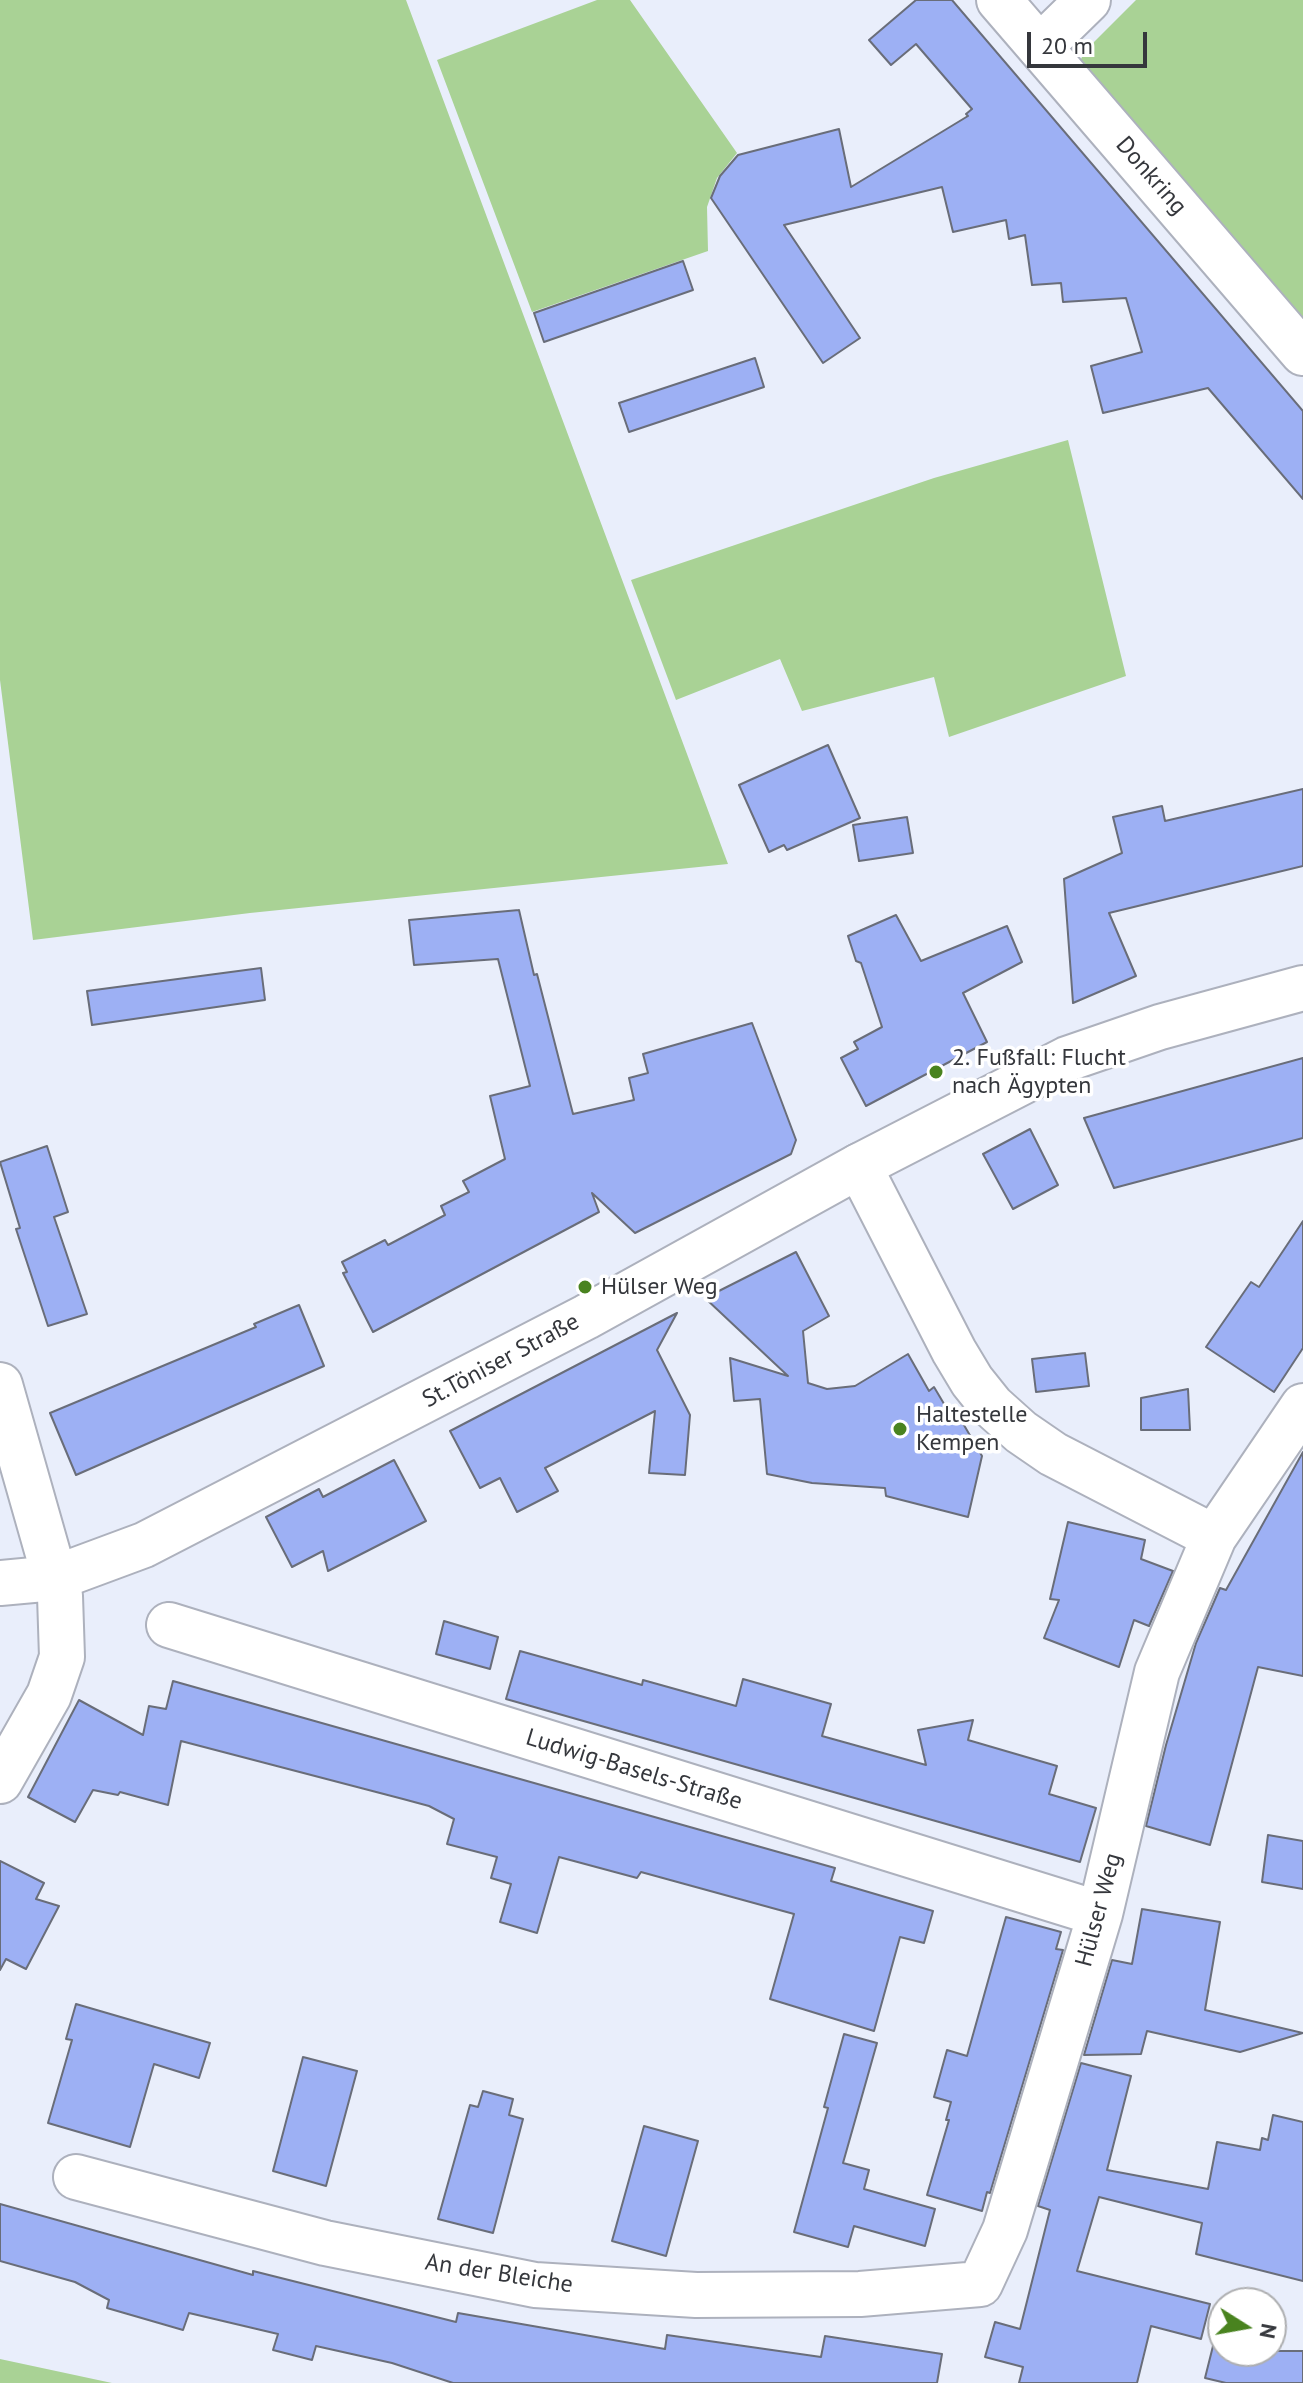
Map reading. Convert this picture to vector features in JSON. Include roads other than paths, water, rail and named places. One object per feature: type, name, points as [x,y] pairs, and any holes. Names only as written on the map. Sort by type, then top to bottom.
[{"type":"street","name":"Donkring","points":[[999,0],[1303,353]]},
{"type":"street","points":[[1040,47],[1088,0]]},
{"type":"street","name":"St.Töniser Straße","points":[[0,1583],[55,1578],[144,1545],[662,1276],[859,1166],[1067,1059],[1160,1027],[1303,988]]},
{"type":"street","points":[[859,1166],[954,1351],[992,1406],[1021,1432],[1053,1454],[1214,1537]]},
{"type":"street","points":[[0,1385],[60,1596],[62,1657],[49,1695],[0,1781]]},
{"type":"street","name":"Hülser Weg","points":[[980,2284],[1005,2230],[1100,1914],[1157,1672],[1214,1537],[1303,1406]]},
{"type":"street","name":"Ludwig-Basels-Straße","points":[[169,1625],[1100,1914]]},
{"type":"street","name":"An der Bleiche","points":[[76,2177],[325,2243],[535,2285],[696,2295],[830,2295],[980,2284]]},
{"type":"place","name":"2. Fußfall: Flucht nach Ägypten","points":[[936,1072]]},
{"type":"place","name":"Hülser Weg","points":[[585,1287]]},
{"type":"place","name":"Haltestelle Kempen","points":[[900,1429]]}]
